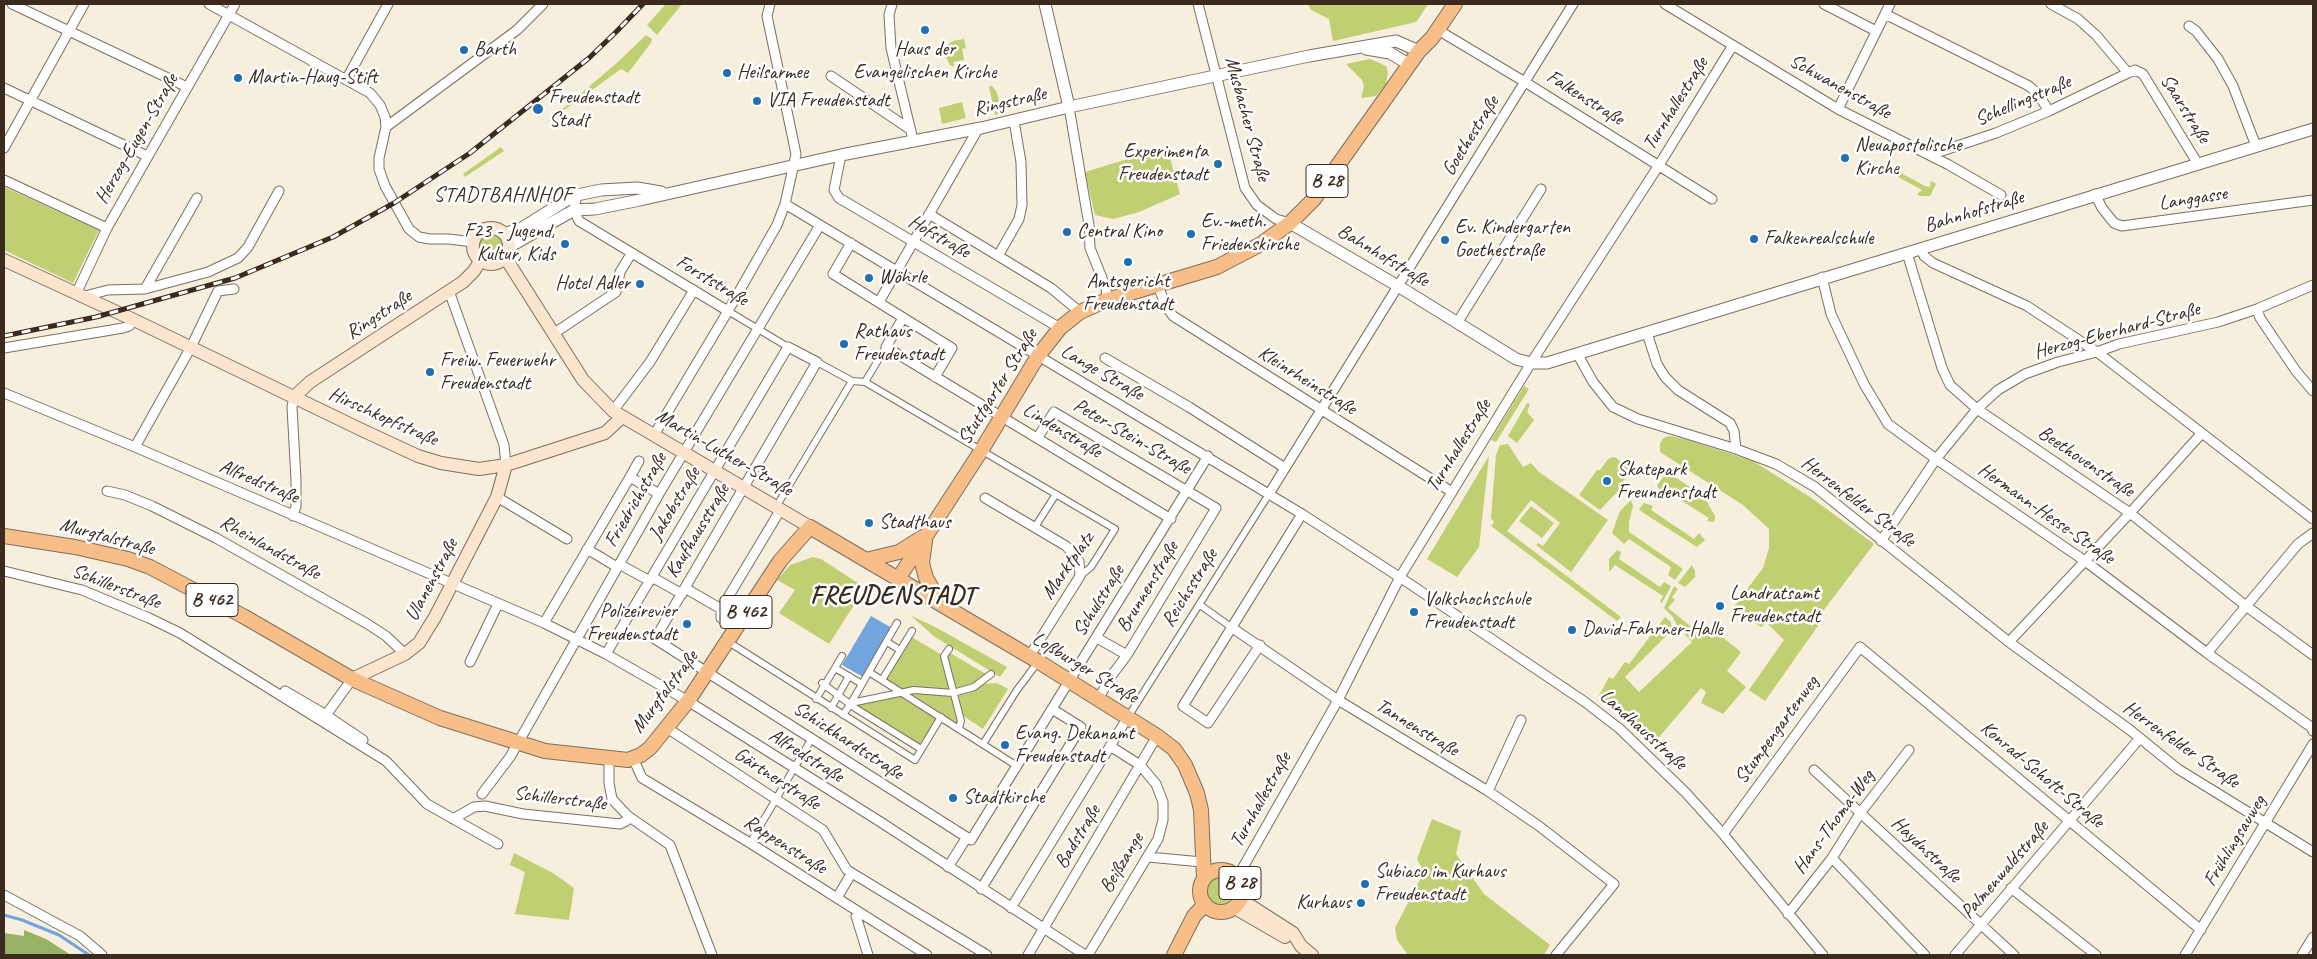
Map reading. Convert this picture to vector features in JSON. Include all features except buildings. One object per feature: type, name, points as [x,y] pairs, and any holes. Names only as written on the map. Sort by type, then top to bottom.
[{"type":"main road","name":"Stuttgarter Straße","points":[[1419,51],[1425,33],[1444,4]]},
{"type":"main road","name":"Stuttgarter Straße","points":[[898,579],[1003,416],[1038,356],[1060,328],[1080,312],[1107,300],[1218,267],[1261,244],[1290,223],[1314,199],[1419,51],[1438,30],[1455,4]]},
{"type":"main road","points":[[489,228],[495,228],[504,234],[507,252],[496,263],[490,264],[480,261],[474,252],[473,242],[479,233],[489,228]]},
{"type":"main road","name":"Martin-Luther-Straße","points":[[507,252],[553,334],[583,380],[618,414],[745,487],[898,579]]},
{"type":"main road","name":"Hirschkopfstraße","points":[[4,260],[418,456],[462,468],[506,465],[605,433],[618,414]]},
{"type":"main road","name":"Ringstraße","points":[[294,397],[310,382],[449,291],[474,271],[480,261]]},
{"type":"main road","name":"Ulanenstraße","points":[[352,679],[405,654],[419,643],[497,497],[506,465]]},
{"type":"main road","name":"Murgtalstraße","points":[[4,536],[75,547],[128,559],[150,567],[243,616],[352,679],[440,718],[545,751],[609,759],[633,758],[650,748],[688,701],[780,561],[810,527]]},
{"type":"main road","name":"Stuttgarter Straße","points":[[866,560],[899,552],[926,535]]},
{"type":"main road","name":"Stuttgarter Straße","points":[[926,535],[922,563],[926,578],[942,605]]},
{"type":"main road","name":"Loßburger Straße","points":[[898,579],[1034,659],[1069,682],[1101,694],[1128,717],[1157,736],[1178,753],[1192,778],[1201,810],[1204,878]]},
{"type":"main road","name":"Loßburger Straße","points":[[1202,830],[1215,864],[1222,870]]},
{"type":"main road","name":"B 28","points":[[1222,870],[1233,874],[1237,878],[1241,888],[1236,903],[1218,911],[1205,904],[1200,891],[1204,878],[1215,871],[1222,870]]},
{"type":"main road","points":[[1236,903],[1301,946],[1311,955]]},
{"type":"main road","name":"B 28","points":[[1174,955],[1194,916],[1205,904]]},
{"type":"street","points":[[12,4],[187,87]]},
{"type":"street","points":[[4,148],[84,4]]},
{"type":"street","points":[[209,4],[370,93],[380,105],[385,117],[386,127],[379,158],[379,169],[384,186],[409,229],[419,237],[473,242]]},
{"type":"street","name":"Herzog-Eugen-Straße","points":[[78,296],[107,228],[235,4]]},
{"type":"street","points":[[346,80],[388,4]]},
{"type":"street","points":[[386,127],[518,30],[543,4]]},
{"type":"street","points":[[654,435],[777,225],[785,204],[796,154],[767,16],[770,4]]},
{"type":"street","points":[[892,4],[889,15],[891,48],[912,135]]},
{"type":"street","points":[[1045,4],[1069,107],[1089,226],[1090,248],[1106,288],[1107,300]]},
{"type":"street","name":"Musbacher Straße","points":[[1198,4],[1245,188],[1257,205],[1276,219],[1290,223]]},
{"type":"street","name":"Goethestraße","points":[[1398,286],[1573,4]]},
{"type":"street","name":"Schwanenstraße","points":[[1665,4],[1838,109],[1930,155],[2001,195]]},
{"type":"street","points":[[1824,4],[1876,31]]},
{"type":"street","points":[[1838,109],[1890,4]]},
{"type":"street","name":"Saarstraße","points":[[2051,4],[2078,19],[2096,34],[2128,73],[2135,70],[2143,74],[2198,164]]},
{"type":"street","points":[[1885,14],[2029,86],[2038,94],[2049,111]]},
{"type":"street","points":[[2189,26],[2196,31],[2222,66],[2233,86],[2256,146]]},
{"type":"street","name":"Falkenstraße","points":[[1438,30],[1660,165],[1712,200]]},
{"type":"street","name":"Ringstraße","points":[[507,252],[574,210],[595,209],[793,167],[912,135],[978,129],[1069,107],[1309,56],[1360,49],[1396,41],[1419,51]]},
{"type":"street","name":"Turnhallestraße","points":[[1237,878],[1338,700],[1400,577],[1531,363],[1660,165],[1733,45]]},
{"type":"street","name":"Ringstraße","points":[[1360,49],[1390,53],[1410,65]]},
{"type":"street","name":"Schellingstraße","points":[[1930,155],[1996,133],[2049,111],[2128,73]]},
{"type":"street","points":[[831,76],[912,135]]},
{"type":"street","points":[[4,88],[147,156]]},
{"type":"street","points":[[998,256],[1019,219],[1022,205],[1020,156],[1014,121]]},
{"type":"street","points":[[879,302],[978,129]]},
{"type":"street","name":"Bahnhofstraße","points":[[1290,223],[1398,286],[1516,359],[1531,363],[1547,363],[1578,355],[1822,277],[1907,253],[2095,194],[2313,129]]},
{"type":"street","name":"Hofstraße","points":[[841,155],[835,194],[839,198],[1060,328]]},
{"type":"street","points":[[4,180],[107,228]]},
{"type":"street","points":[[637,188],[644,199]]},
{"type":"street","name":"Ringstraße","points":[[504,234],[522,228],[565,200],[577,195],[601,190],[637,188],[669,194]]},
{"type":"street","points":[[1457,323],[1541,190]]},
{"type":"street","points":[[78,296],[108,290],[146,289],[208,272],[238,258],[248,247],[279,191]]},
{"type":"street","name":"Langgasse","points":[[2095,194],[2102,208],[2114,223],[2122,226],[2313,200]]},
{"type":"street","points":[[574,210],[577,195]]},
{"type":"street","points":[[146,289],[197,198]]},
{"type":"street","name":"Lange Straße","points":[[785,204],[1208,456],[1400,577]]},
{"type":"street","name":"Forststraße","points":[[574,210],[579,221],[631,254],[788,347],[852,380]]},
{"type":"street","points":[[929,214],[1051,288],[1080,312]]},
{"type":"street","name":"Friedrichstraße","points":[[482,794],[510,757],[516,743],[659,494],[820,225]]},
{"type":"street","points":[[851,243],[833,274],[952,348],[935,377]]},
{"type":"street","points":[[1921,248],[1924,256],[1933,263],[2027,306],[2097,352],[2200,434],[2313,519]]},
{"type":"street","name":"Beethovenstraße","points":[[1907,253],[1942,368],[1950,386],[1977,409],[2130,513],[2246,606],[2313,655]]},
{"type":"street","points":[[553,334],[616,292],[620,272],[631,254]]},
{"type":"street","name":"Hermann-Hesse-Straße","points":[[1822,277],[1831,314],[1864,384],[1888,424],[2084,561],[2311,727],[2313,731]]},
{"type":"street","name":"Herzog-Eberhard-Straße","points":[[1881,541],[1936,459],[1977,409],[1998,390],[2025,374],[2058,362],[2119,344],[2218,322],[2256,309],[2313,285]]},
{"type":"street","name":"Kleinrheinstraße","points":[[1158,286],[1166,306],[1173,316],[1322,412],[1452,492]]},
{"type":"street","name":"Reichsstraße","points":[[1011,908],[1128,717],[1322,412],[1398,286]]},
{"type":"street","points":[[135,447],[191,347],[218,291],[234,289]]},
{"type":"street","points":[[618,414],[694,290]]},
{"type":"street","points":[[449,291],[504,445],[506,465]]},
{"type":"street","points":[[2256,309],[2260,318],[2296,371],[2313,391]]},
{"type":"street","points":[[865,382],[903,318]]},
{"type":"street","points":[[4,348],[123,328],[129,326],[134,320]]},
{"type":"street","points":[[1647,333],[1657,364],[1665,377],[1678,390],[1730,423],[1734,431],[1736,449]]},
{"type":"street","name":"Jakobstraße","points":[[606,654],[788,347]]},
{"type":"street","name":"Lindenstraße","points":[[886,347],[1171,518]]},
{"type":"street","name":"Herrenfelder Straße","points":[[1578,355],[1593,382],[1613,407],[1638,419],[1736,449],[1776,464],[1815,487],[2009,642],[2140,738],[2178,769],[2313,852]]},
{"type":"street","points":[[1104,358],[1189,407],[1285,468]]},
{"type":"street","name":"Kaufhausstraße","points":[[706,672],[655,640],[817,362]]},
{"type":"street","points":[[736,628],[721,618],[721,609],[852,380]]},
{"type":"street","name":"Marktplatz","points":[[852,380],[865,382],[1115,529],[1090,567],[1080,576],[1017,690],[983,744]]},
{"type":"street","name":"Alfredstraße","points":[[4,395],[135,447],[544,623],[606,654],[688,701],[1087,955]]},
{"type":"street","points":[[294,397],[292,407],[296,506],[294,516]]},
{"type":"street","name":"Peter-Stein-Straße","points":[[1038,437],[1054,412],[1216,508]]},
{"type":"street","points":[[2009,642],[2108,537],[2200,434]]},
{"type":"street","name":"Schulstraße","points":[[948,867],[969,839],[1017,766],[1208,456]]},
{"type":"street","points":[[544,623],[639,461]]},
{"type":"street","points":[[630,477],[659,494]]},
{"type":"street","name":"Rheinlandstraße","points":[[107,491],[125,495],[152,506],[216,538],[366,622],[386,636],[405,654]]},
{"type":"street","points":[[1035,527],[1056,494]]},
{"type":"street","points":[[497,497],[568,539]]},
{"type":"street","points":[[985,498],[1035,527],[1072,552],[1079,561],[1080,576]]},
{"type":"street","name":"Brunnenstraße","points":[[1097,638],[1127,655],[1216,508]]},
{"type":"street","points":[[1260,645],[1208,723],[1183,706],[1302,514]]},
{"type":"street","points":[[2206,652],[2298,544],[2313,533]]},
{"type":"street","points":[[587,549],[618,565],[684,591],[721,609]]},
{"type":"street","name":"Schillerstraße","points":[[4,571],[82,590],[180,633],[374,753],[386,761],[427,804],[498,844]]},
{"type":"street","name":"Landhausstraße","points":[[1400,577],[1585,702],[1620,728],[1666,772],[1723,834],[1823,955]]},
{"type":"street","points":[[470,662],[498,604]]},
{"type":"street","name":"Tannenstraße","points":[[1200,605],[1338,700],[1488,791],[1539,826],[1614,884],[1556,955]]},
{"type":"street","points":[[843,715],[897,623]]},
{"type":"street","points":[[882,680],[912,631]]},
{"type":"street","points":[[727,641],[749,653],[816,699],[915,760],[942,717]]},
{"type":"street","points":[[887,642],[900,650]]},
{"type":"street","name":"Stumpengartenweg","points":[[1723,834],[1860,647]]},
{"type":"street","name":"Konrad-Schott-Straße","points":[[1860,647],[1939,711],[2069,822],[2202,930]]},
{"type":"street","points":[[949,649],[944,656],[961,722],[959,728]]},
{"type":"street","points":[[1112,675],[1127,655]]},
{"type":"street","points":[[816,699],[823,684],[842,656]]},
{"type":"street","points":[[835,668],[862,684]]},
{"type":"street","name":"Schickhardtstraße","points":[[706,672],[969,839]]},
{"type":"street","points":[[869,672],[1017,766]]},
{"type":"street","points":[[851,703],[914,690],[953,693],[974,686],[991,674]]},
{"type":"street","points":[[831,708],[849,676]]},
{"type":"street","points":[[326,715],[352,679]]},
{"type":"street","name":"Schillerstraße","points":[[261,683],[271,684],[326,715],[372,748],[374,753]]},
{"type":"street","points":[[823,684],[851,703],[855,708],[921,749]]},
{"type":"street","points":[[981,889],[1081,727],[1052,709]]},
{"type":"street","points":[[1488,791],[1521,720]]},
{"type":"street","name":"Gärtnerstraße","points":[[667,728],[823,830],[847,870],[852,874],[987,955]]},
{"type":"street","name":"Badstraße","points":[[1028,955],[1157,736]]},
{"type":"street","points":[[750,842],[792,768],[812,738]]},
{"type":"street","name":"Palmenwaldstraße","points":[[1955,955],[2140,738]]},
{"type":"street","name":"Frühlingsauweg","points":[[2185,955],[2202,930],[2313,744]]},
{"type":"street","name":"Beißzange","points":[[1087,955],[1148,857],[1158,839],[1163,820],[1163,802],[1156,784],[1140,765],[1110,746]]},
{"type":"street","name":"Hans-Thoma-Weg","points":[[1788,914],[1832,858],[1861,812],[1909,750]]},
{"type":"street","name":"Rappenstraße","points":[[633,758],[642,778],[750,842],[927,955]]},
{"type":"street","name":"Schillerstraße","points":[[453,819],[474,806],[620,824],[626,822],[628,816],[612,799],[609,783],[609,759]]},
{"type":"street","name":"Haydnstraße","points":[[1814,770],[1861,812],[1980,926],[2014,955]]},
{"type":"street","points":[[628,816],[670,845],[712,955]]},
{"type":"street","points":[[1148,857],[1202,862]]},
{"type":"street","points":[[1832,858],[1925,955]]},
{"type":"street","points":[[837,898],[852,874]]},
{"type":"street","points":[[2012,888],[2096,955]]},
{"type":"street","points":[[4,895],[80,936],[102,955]]},
{"type":"street","points":[[858,912],[856,916],[868,955]]},
{"type":"street","points":[[2302,955],[2313,937]]},
{"type":"green space","points":[[666,4],[682,4],[657,35],[647,25]]},
{"type":"green space","points":[[1308,4],[1428,4],[1417,21],[1412,23],[1333,41],[1329,19],[1311,10]]},
{"type":"green space","points":[[646,35],[652,39],[651,43],[628,73],[621,69],[545,124],[618,62]]},
{"type":"green space","points":[[964,39],[966,48],[962,49],[964,60],[953,62],[954,67],[950,65],[946,57],[945,46],[953,41]]},
{"type":"green space","points":[[1370,59],[1386,66],[1388,72],[1386,84],[1376,96],[1361,98],[1364,86],[1362,80],[1346,64]]},
{"type":"green space","points":[[989,86],[992,86],[996,91],[1003,113],[995,115]]},
{"type":"green space","points":[[962,102],[966,118],[942,124],[939,108]]},
{"type":"green space","points":[[501,147],[504,151],[465,177],[463,174]]},
{"type":"green space","points":[[1167,147],[1180,194],[1139,212],[1113,219],[1095,215],[1085,172]]},
{"type":"green space","points":[[1893,165],[1899,172],[1925,186],[1930,187],[1931,181],[1936,184],[1930,196],[1920,196],[1917,194],[1922,190],[1889,172]]},
{"type":"green space","points":[[4,187],[99,230],[73,283],[4,250]]},
{"type":"green space","points":[[490,233],[499,237],[503,246],[499,255],[490,259],[481,255],[477,246],[481,237]]},
{"type":"green space","points":[[1524,386],[1529,389],[1496,442],[1491,440]]},
{"type":"green space","points":[[1527,403],[1530,404],[1527,412],[1534,420],[1517,443],[1508,436]]},
{"type":"green space","points":[[1669,436],[1688,440],[1753,461],[1813,499],[1874,544],[1820,615],[1820,623],[1765,701],[1749,690],[1784,640],[1767,623],[1761,627],[1733,608],[1763,568],[1769,548],[1769,529],[1743,505],[1660,452],[1660,444],[1663,438]]},
{"type":"green space","points":[[1508,444],[1523,467],[1531,463],[1539,472],[1608,520],[1571,572],[1536,545],[1538,543],[1543,546],[1560,523],[1531,500],[1507,531],[1621,617],[1617,621],[1491,526],[1494,522],[1491,518],[1496,455],[1500,445]]},
{"type":"green space","points":[[1489,456],[1479,547],[1457,577],[1427,559]]},
{"type":"green space","name":"Skatepark Freundenstadt","points":[[1615,457],[1630,469],[1618,491],[1600,510],[1579,495],[1597,470],[1600,470],[1609,458]]},
{"type":"green space","points":[[1665,475],[1673,476],[1703,495],[1715,516],[1714,522],[1707,521],[1709,518],[1663,489],[1661,494],[1657,485]]},
{"type":"green space","points":[[1631,500],[1633,506],[1629,522],[1629,532],[1683,569],[1675,580],[1668,575],[1671,567],[1629,539],[1624,544],[1612,533],[1620,511]]},
{"type":"green space","points":[[1644,503],[1653,506],[1651,510],[1694,539],[1699,533],[1705,540],[1697,547],[1642,512],[1639,509]]},
{"type":"green space","points":[[1531,506],[1554,523],[1542,538],[1519,521]]},
{"type":"green space","points":[[1617,550],[1621,552],[1619,559],[1660,587],[1664,582],[1671,586],[1662,603],[1660,602],[1663,596],[1615,565],[1609,572],[1609,559]]},
{"type":"green space","points":[[813,557],[821,559],[861,585],[850,603],[854,605],[829,644],[779,613],[795,590],[777,580],[790,565]]},
{"type":"green space","points":[[1692,565],[1695,577],[1685,587],[1678,583]]},
{"type":"green space","points":[[1674,586],[1678,589],[1672,597],[1675,600],[1668,608],[1694,629],[1706,624],[1741,652],[1727,671],[1746,687],[1723,714],[1701,703],[1706,692],[1701,688],[1654,743],[1599,696],[1609,677],[1613,679],[1625,662],[1629,664],[1665,617],[1671,622],[1672,630],[1625,677],[1639,692],[1692,642],[1664,608]]},
{"type":"green space","points":[[910,615],[1007,667],[1000,677],[935,637]]},
{"type":"green space","points":[[910,636],[942,655],[951,691],[904,690],[885,678]]},
{"type":"green space","points":[[950,653],[986,674],[972,686],[955,691],[947,657]]},
{"type":"green space","points":[[997,683],[1008,689],[983,729],[962,715],[956,694],[970,691],[983,684]]},
{"type":"green space","points":[[910,693],[951,694],[958,724],[941,713]]},
{"type":"green space","points":[[905,696],[938,718],[919,747],[855,706]]},
{"type":"green space","points":[[1432,819],[1461,831],[1456,854],[1484,894],[1550,945],[1544,955],[1408,955],[1397,940],[1395,928],[1424,872],[1417,859]]},
{"type":"green space","points":[[514,853],[553,873],[574,888],[569,920],[515,914],[525,872],[510,865]]},
{"type":"green space","points":[[1220,876],[1230,880],[1234,890],[1230,900],[1220,904],[1210,900],[1206,890],[1210,880]]},
{"type":"green space","points":[[24,930],[46,939],[71,955],[4,955],[4,933],[24,936]]},
{"type":"water","points":[[871,616],[892,628],[863,677],[842,665]]},
{"type":"waterway","points":[[4,915],[59,935],[89,955]]},
{"type":"tunnel","points":[[1104,689],[1112,675]]},
{"type":"railway","points":[[4,336],[96,317],[235,278],[333,237],[394,203],[470,153],[589,58],[643,4]]},
{"type":"place","name":"Haus der Evangelischen Kirche","points":[[925,30]]},
{"type":"place","name":"Barth","points":[[464,50]]},
{"type":"place","name":"Heilsarmee","points":[[727,73]]},
{"type":"place","name":"Martin-Haug-Stift","points":[[238,78]]},
{"type":"place","name":"VIA Freudenstadt","points":[[757,101]]},
{"type":"place","name":"Freudenstadt Stadt","points":[[538,109]]},
{"type":"place","name":"Neuapostolische Kirche","points":[[1845,158]]},
{"type":"place","name":"Experimenta Freudenstadt","points":[[1218,164]]},
{"type":"place","name":"Central Kino","points":[[1067,232]]},
{"type":"place","name":"Ev.-meth. Friedenskirche","points":[[1191,234]]},
{"type":"place","name":"Falkenrealschule","points":[[1754,239]]},
{"type":"place","name":"Ev. Kindergarten Goethestraße","points":[[1445,240]]},
{"type":"place","name":"F23 - Jugend, Kultur, Kids","points":[[565,244]]},
{"type":"place","name":"Amtsgericht Freudenstadt","points":[[1128,262]]},
{"type":"place","name":"Wöhrle","points":[[869,278]]},
{"type":"place","name":"Hotel Adler","points":[[640,284]]},
{"type":"place","name":"Rathaus Freudenstadt","points":[[844,344]]},
{"type":"place","name":"Freiw. Feuerwehr Freudenstadt","points":[[430,372]]},
{"type":"place","name":"Skatepark Freundenstadt","points":[[1607,481]]},
{"type":"place","name":"Stadthaus","points":[[869,523]]},
{"type":"place","name":"Landratsamt Freudenstadt","points":[[1720,606]]},
{"type":"place","name":"Volkshochschule Freudenstadt","points":[[1414,612]]},
{"type":"place","name":"Polizeirevier Freudenstadt","points":[[687,624]]},
{"type":"place","name":"David-Fahrner-Halle","points":[[1572,630]]},
{"type":"place","name":"Evang. Dekanamt Freudenstadt","points":[[1005,745]]},
{"type":"place","name":"Stadtkirche","points":[[953,798]]},
{"type":"place","name":"Subiaco im Kurhaus Freudenstadt","points":[[1365,884]]},
{"type":"place","name":"Kurhaus","points":[[1361,903]]},
{"type":"district","name":"STADTBAHNHOF","points":[[503,195]]},
{"type":"district","name":"FREUDENSTADT","points":[[893,596]]}]
